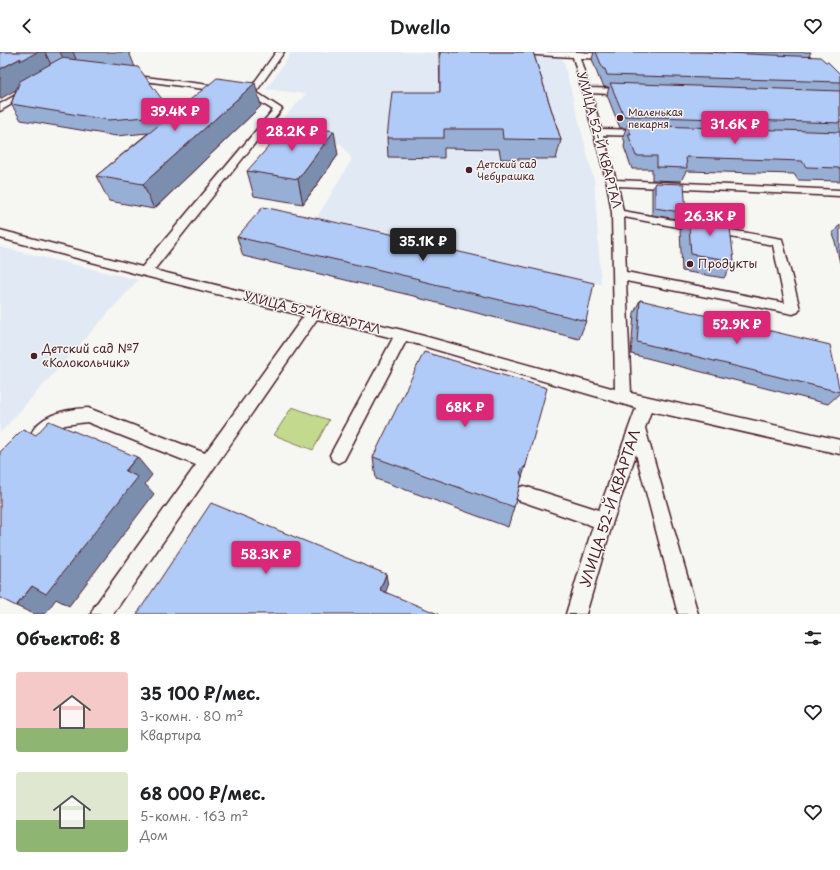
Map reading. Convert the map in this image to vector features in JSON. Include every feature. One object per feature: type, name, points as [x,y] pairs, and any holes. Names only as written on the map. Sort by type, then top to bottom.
[{"type":"lane","points":[[251,93],[280,52]]},
{"type":"lane","points":[[517,53],[576,54],[624,57]]},
{"type":"lane","name":"УЛИЦА 52-Й КВАРТАЛ","points":[[576,54],[612,183],[618,213],[623,398]]},
{"type":"lane","points":[[120,76],[251,93],[278,109],[145,272]]},
{"type":"lane","points":[[0,108],[33,88]]},
{"type":"lane","points":[[586,90],[634,92]]},
{"type":"lane","points":[[598,132],[653,134]]},
{"type":"lane","points":[[612,183],[840,193]]},
{"type":"lane","points":[[618,213],[778,242],[793,308],[620,275]]},
{"type":"lane","name":"УЛИЦА 52-Й КВАРТАЛ","points":[[0,234],[402,336],[623,398],[840,447]]},
{"type":"lane","points":[[101,614],[313,314]]},
{"type":"lane","points":[[338,455],[402,336]]},
{"type":"lane","name":"УЛИЦА 52-Й КВАРТАЛ","points":[[576,614],[604,521],[646,403]]},
{"type":"lane","points":[[26,447],[47,425],[68,417],[88,415],[208,462]]},
{"type":"lane","points":[[637,427],[688,614]]},
{"type":"lane","points":[[524,494],[604,521]]},
{"type":"shaded area","name":"Детский сад Чебурашка","points":[[292,52],[398,52],[562,56],[594,180],[601,284],[315,221],[352,159],[341,144],[269,134],[306,94],[266,89]]},
{"type":"shaded area","name":"Детский сад №7 «Колокольчик»","points":[[0,247],[138,280],[0,433]]},
{"type":"green space","points":[[292,407],[329,420],[313,450],[274,435]]},
{"type":"building","points":[[0,52],[38,52],[20,61],[21,58],[0,69]]},
{"type":"building","points":[[440,52],[533,52],[561,140],[503,139],[502,129],[444,129],[444,138],[387,138],[392,92],[440,92]]},
{"type":"building","points":[[596,52],[703,52],[820,57],[828,62],[840,74],[840,82],[607,75]]},
{"type":"building","points":[[61,58],[138,67],[173,114],[109,120],[11,104],[20,81]]},
{"type":"building","points":[[217,78],[255,83],[143,184],[96,176]]},
{"type":"building","points":[[610,83],[840,91],[840,123],[624,116]]},
{"type":"building","points":[[289,124],[334,131],[298,179],[247,171]]},
{"type":"building","points":[[627,125],[840,132],[840,168],[806,167],[802,161],[686,157],[687,168],[657,167],[657,156],[636,156],[628,134],[631,134]]},
{"type":"building","points":[[655,183],[684,184],[686,213],[655,208]]},
{"type":"building","points":[[263,207],[400,236],[399,238],[594,283],[586,321],[418,280],[419,279],[237,237]]},
{"type":"building","points":[[688,213],[729,220],[734,261],[691,254]]},
{"type":"building","points":[[640,300],[830,345],[840,392],[637,342]]},
{"type":"building","points":[[424,352],[547,388],[526,465],[520,472],[522,477],[514,507],[373,457]]},
{"type":"building","points":[[49,421],[137,457],[125,471],[138,477],[46,594],[32,586],[16,606],[0,598],[0,452],[23,429],[36,435]]},
{"type":"building","points":[[211,503],[386,574],[380,590],[438,614],[137,614]]},
{"type":"place","name":"Маленькая пекарня","points":[[620,118]]},
{"type":"place","name":"Детский сад Чебурашка","points":[[469,170]]},
{"type":"place","name":"Продукты","points":[[690,264]]},
{"type":"place","name":"Детский сад №7 «Колокольчик»","points":[[34,356]]}]
